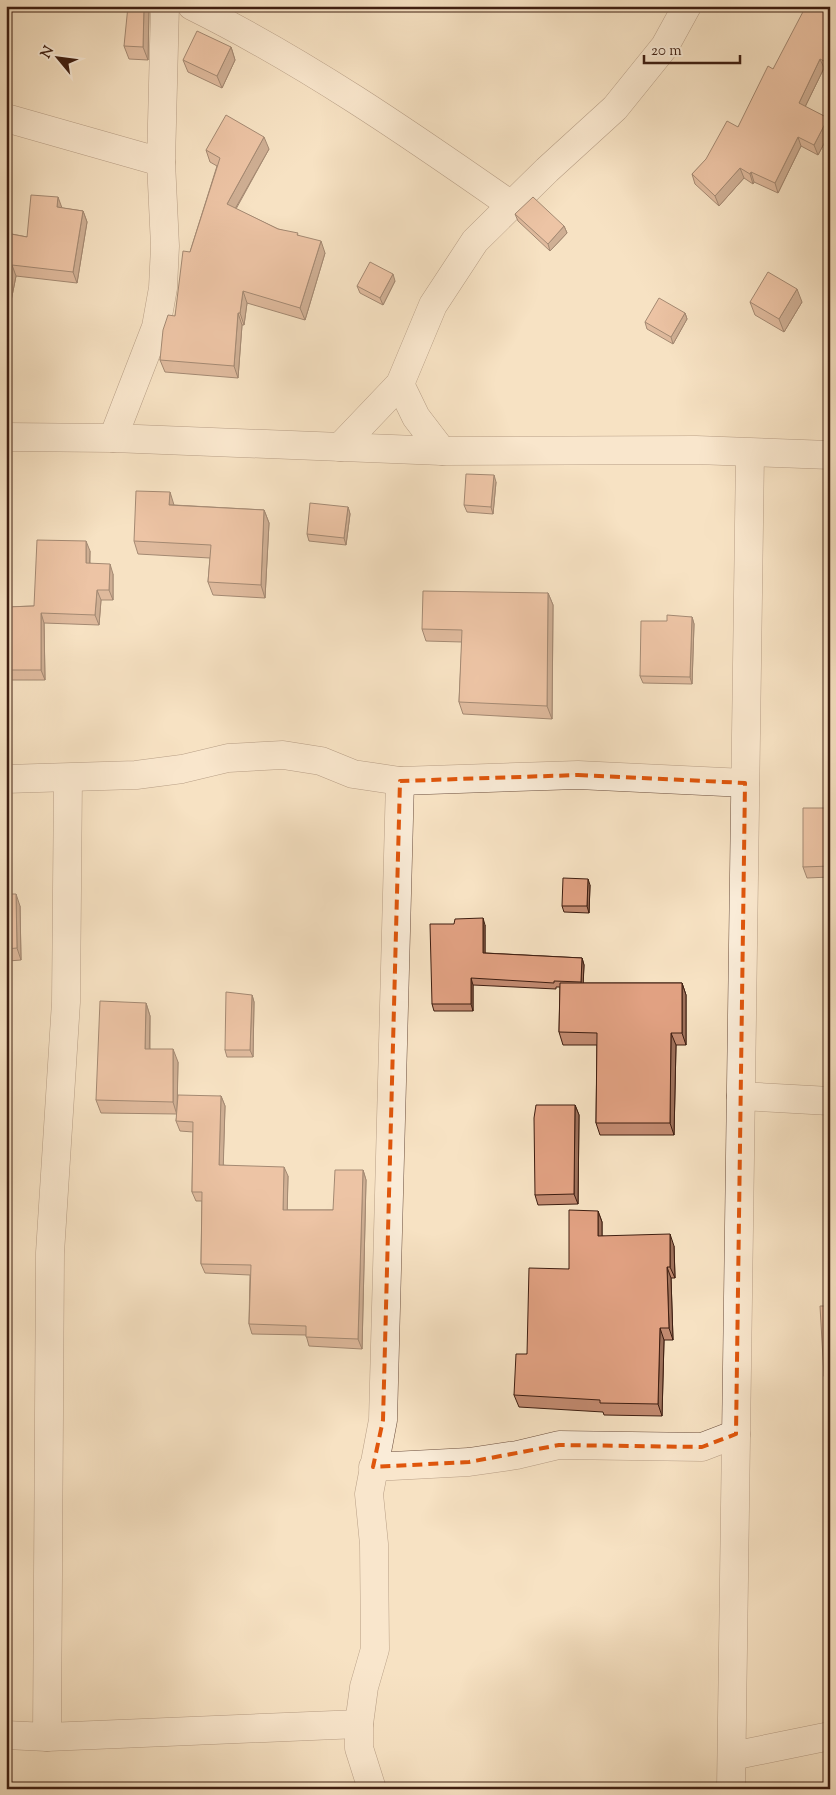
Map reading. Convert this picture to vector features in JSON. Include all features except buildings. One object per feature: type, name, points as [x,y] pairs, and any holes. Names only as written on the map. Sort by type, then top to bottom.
[{"type":"street","points":[[114,438],[156,327],[163,288],[166,246],[161,162],[165,6]]},
{"type":"street","points":[[192,6],[253,36],[392,122],[511,205]]},
{"type":"street","points":[[340,447],[400,384],[433,305],[475,241],[615,108],[665,46],[686,6]]},
{"type":"street","points":[[6,118],[161,162]]},
{"type":"street","points":[[400,384],[416,417],[442,451]]},
{"type":"street","points":[[6,437],[114,438],[442,451],[696,450],[750,454],[830,455]]},
{"type":"street","points":[[731,1789],[750,454]]},
{"type":"street","points":[[6,779],[136,775],[182,769],[228,758],[283,755],[321,761],[353,774],[400,781],[578,775],[745,783]]},
{"type":"street","points":[[48,1737],[50,1253],[66,1002],[68,778]]},
{"type":"street","points":[[372,1789],[359,1748],[359,1724],[364,1687],[374,1649],[374,1544],[369,1494],[383,1420],[400,781]]},
{"type":"street","points":[[741,1096],[830,1101]]},
{"type":"street","points":[[373,1467],[469,1462],[517,1455],[559,1446],[702,1447],[736,1434]]},
{"type":"street","points":[[702,1447],[735,1480]]},
{"type":"street","points":[[6,1735],[48,1737],[359,1724]]},
{"type":"street","points":[[732,1756],[830,1736]]},
{"type":"highlighted area","points":[[578,775],[745,783],[736,1434],[702,1447],[559,1445],[469,1462],[373,1467],[383,1420],[400,781]]}]
